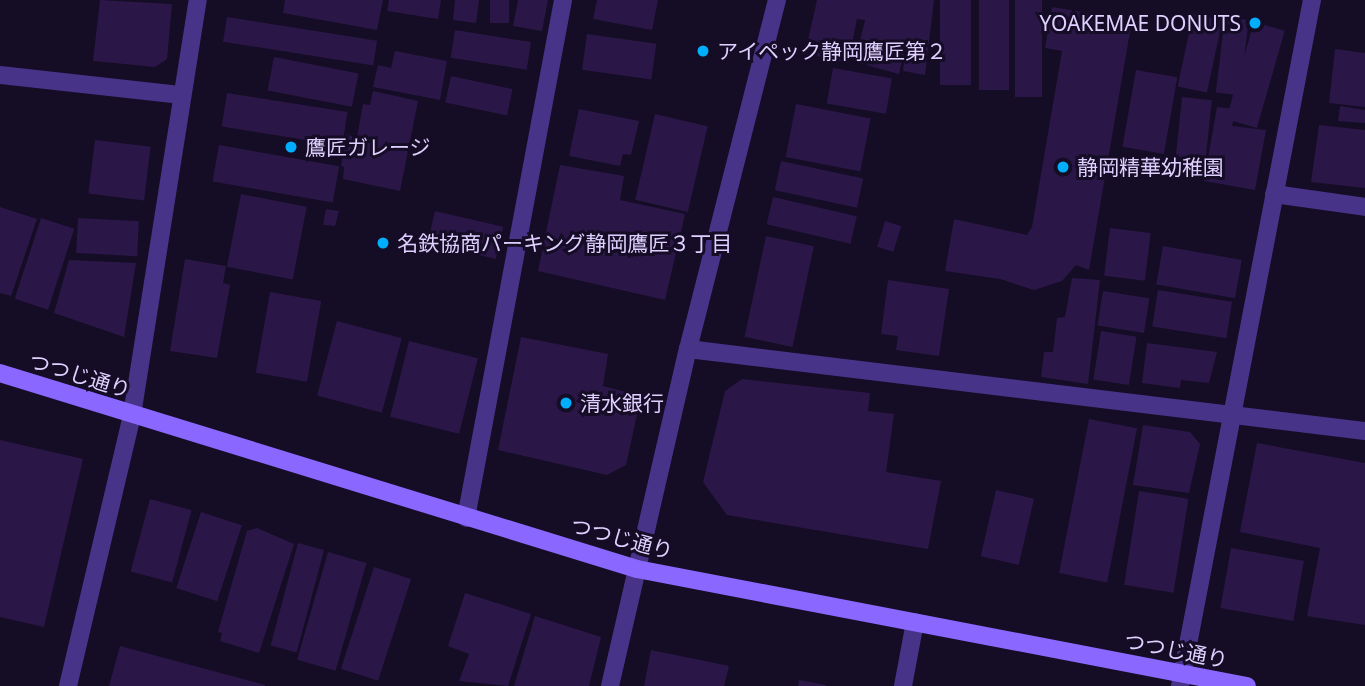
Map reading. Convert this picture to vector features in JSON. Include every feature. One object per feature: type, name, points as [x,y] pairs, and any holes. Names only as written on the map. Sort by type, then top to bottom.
[{"type":"main road","name":"つつじ通り","points":[[0,373],[637,569],[915,622],[1182,680],[1247,686]]},
{"type":"street","points":[[68,686],[132,415],[198,0]]},
{"type":"street","points":[[466,518],[563,0]]},
{"type":"street","points":[[610,686],[688,349],[777,0]]},
{"type":"street","points":[[1182,680],[1312,0]]},
{"type":"street","points":[[0,75],[182,95]]},
{"type":"street","points":[[1274,194],[1365,207]]},
{"type":"street","points":[[688,349],[1365,431]]},
{"type":"street","points":[[903,686],[915,622]]},
{"type":"building","points":[[100,0],[172,4],[167,59],[155,67],[93,61]]},
{"type":"building","points":[[285,0],[383,0],[377,30],[283,13]]},
{"type":"building","points":[[389,0],[441,0],[438,19],[387,11]]},
{"type":"building","points":[[455,0],[479,0],[476,23],[453,20]]},
{"type":"building","points":[[490,0],[509,0],[509,23],[490,23]]},
{"type":"building","points":[[518,0],[548,0],[542,31],[513,26]]},
{"type":"building","points":[[597,0],[658,0],[652,30],[593,19]]},
{"type":"building","points":[[817,0],[934,0],[925,75],[903,71],[907,39],[899,74],[855,62],[865,20],[857,19],[848,63],[816,56],[819,42],[808,40]]},
{"type":"building","points":[[940,0],[971,0],[971,85],[940,85]]},
{"type":"building","points":[[979,0],[1009,0],[1009,90],[979,90]]},
{"type":"building","points":[[1015,0],[1042,0],[1042,97],[1015,97]]},
{"type":"building","points":[[1052,7],[1132,20],[1089,270],[1076,265],[1062,281],[1034,290],[1000,279],[945,271],[954,219],[1027,235],[1032,227],[1062,51],[1045,48]]},
{"type":"building","points":[[1193,14],[1222,20],[1207,93],[1178,86]]},
{"type":"building","points":[[227,17],[377,41],[373,65],[223,42]]},
{"type":"building","points":[[1225,17],[1249,20],[1240,95],[1216,92]]},
{"type":"building","points":[[1254,22],[1285,31],[1257,128],[1226,119]]},
{"type":"building","points":[[455,30],[531,42],[527,70],[451,58]]},
{"type":"building","points":[[587,34],[656,44],[651,79],[582,70]]},
{"type":"building","points":[[1335,49],[1365,53],[1365,107],[1329,103]]},
{"type":"building","points":[[395,51],[447,61],[440,100],[373,87],[378,65],[391,68]]},
{"type":"building","points":[[274,57],[358,73],[352,107],[268,90]]},
{"type":"building","points":[[833,68],[892,78],[886,114],[827,103]]},
{"type":"building","points":[[1136,70],[1177,77],[1164,154],[1122,147]]},
{"type":"building","points":[[451,76],[513,89],[507,116],[445,102]]},
{"type":"building","points":[[373,91],[418,101],[400,191],[343,179],[344,167],[341,166],[346,135],[357,137],[363,104],[370,105]]},
{"type":"building","points":[[227,93],[347,112],[342,146],[222,127]]},
{"type":"building","points":[[1182,97],[1212,100],[1205,162],[1176,159]]},
{"type":"building","points":[[796,104],[871,119],[860,172],[786,157]]},
{"type":"building","points":[[1340,106],[1365,110],[1365,123],[1338,121]]},
{"type":"building","points":[[1217,107],[1236,109],[1232,126],[1266,130],[1255,190],[1204,181]]},
{"type":"building","points":[[579,109],[639,121],[631,155],[623,154],[620,166],[569,156]]},
{"type":"building","points":[[655,114],[708,126],[688,212],[635,200]]},
{"type":"building","points":[[1319,125],[1365,130],[1365,188],[1311,182]]},
{"type":"building","points":[[95,140],[151,147],[144,200],[88,194]]},
{"type":"building","points":[[219,145],[339,166],[333,203],[213,181]]},
{"type":"building","points":[[781,161],[863,178],[857,208],[775,190]]},
{"type":"building","points":[[560,165],[624,176],[620,200],[685,214],[665,300],[538,271]]},
{"type":"building","points":[[241,194],[307,207],[293,279],[227,267]]},
{"type":"building","points":[[773,197],[857,216],[850,244],[767,224]]},
{"type":"building","points":[[0,207],[37,219],[11,296],[0,293]]},
{"type":"building","points":[[326,209],[339,211],[335,226],[323,225]]},
{"type":"building","points":[[435,211],[503,227],[496,259],[428,243]]},
{"type":"building","points":[[41,218],[74,229],[48,310],[15,299]]},
{"type":"building","points":[[78,218],[139,221],[137,256],[76,253]]},
{"type":"building","points":[[885,221],[901,226],[893,252],[877,247]]},
{"type":"building","points":[[1110,228],[1151,233],[1145,281],[1104,276]]},
{"type":"building","points":[[766,236],[814,246],[793,347],[745,337]]},
{"type":"building","points":[[1163,246],[1242,260],[1235,298],[1156,284]]},
{"type":"building","points":[[185,259],[226,266],[223,283],[230,285],[217,358],[170,351]]},
{"type":"building","points":[[69,260],[136,263],[124,337],[54,313]]},
{"type":"building","points":[[1072,278],[1100,280],[1088,384],[1041,377],[1044,352],[1053,352],[1057,318],[1065,317]]},
{"type":"building","points":[[888,280],[949,289],[939,356],[896,350],[898,336],[881,334]]},
{"type":"building","points":[[1158,290],[1232,302],[1226,338],[1152,327]]},
{"type":"building","points":[[1103,291],[1149,298],[1144,333],[1098,326]]},
{"type":"building","points":[[270,292],[321,301],[307,382],[256,373]]},
{"type":"building","points":[[337,321],[402,338],[382,413],[317,395]]},
{"type":"building","points":[[1101,331],[1137,337],[1129,385],[1093,379]]},
{"type":"building","points":[[521,337],[608,354],[603,386],[641,396],[626,465],[607,475],[498,450]]},
{"type":"building","points":[[409,341],[478,358],[459,434],[390,417]]},
{"type":"building","points":[[1147,343],[1217,352],[1209,383],[1181,380],[1180,388],[1142,383]]},
{"type":"building","points":[[742,379],[870,393],[868,411],[894,414],[886,472],[941,481],[928,549],[727,515],[703,482],[725,391]]},
{"type":"building","points":[[1089,419],[1137,428],[1107,582],[1059,573]]},
{"type":"building","points":[[1143,425],[1190,432],[1200,444],[1189,493],[1133,485]]},
{"type":"building","points":[[0,440],[83,459],[44,627],[0,617]]},
{"type":"building","points":[[1257,443],[1365,463],[1365,625],[1307,616],[1320,548],[1240,532]]},
{"type":"building","points":[[996,490],[1034,499],[1019,565],[981,556]]},
{"type":"building","points":[[1139,491],[1188,499],[1174,593],[1124,585]]},
{"type":"building","points":[[150,499],[192,510],[172,583],[131,571]]},
{"type":"building","points":[[201,512],[242,525],[217,601],[176,588]]},
{"type":"building","points":[[257,528],[294,544],[259,653],[220,641],[222,633],[218,632],[247,531]]},
{"type":"building","points":[[298,543],[324,550],[297,652],[271,645]]},
{"type":"building","points":[[1231,548],[1304,561],[1293,621],[1220,608]]},
{"type":"building","points":[[328,552],[366,563],[336,671],[297,660]]},
{"type":"building","points":[[374,567],[411,579],[378,681],[341,669]]},
{"type":"building","points":[[465,593],[531,614],[508,686],[459,681],[469,654],[448,646]]},
{"type":"building","points":[[535,616],[601,637],[589,686],[514,686]]},
{"type":"building","points":[[120,646],[265,685],[265,686],[109,686]]},
{"type":"building","points":[[651,650],[729,666],[724,686],[644,686]]},
{"type":"building","points":[[799,680],[826,685],[826,686],[798,686]]},
{"type":"place","name":"YOAKEMAE DONUTS","points":[[1255,23]]},
{"type":"place","name":"アイペック静岡鷹匠第２","points":[[703,51]]},
{"type":"place","name":"鷹匠ガレージ","points":[[291,147]]},
{"type":"place","name":"静岡精華幼稚園","points":[[1063,167]]},
{"type":"place","name":"名鉄協商パーキング静岡鷹匠３丁目","points":[[383,243]]},
{"type":"place","name":"清水銀行","points":[[566,403]]}]
